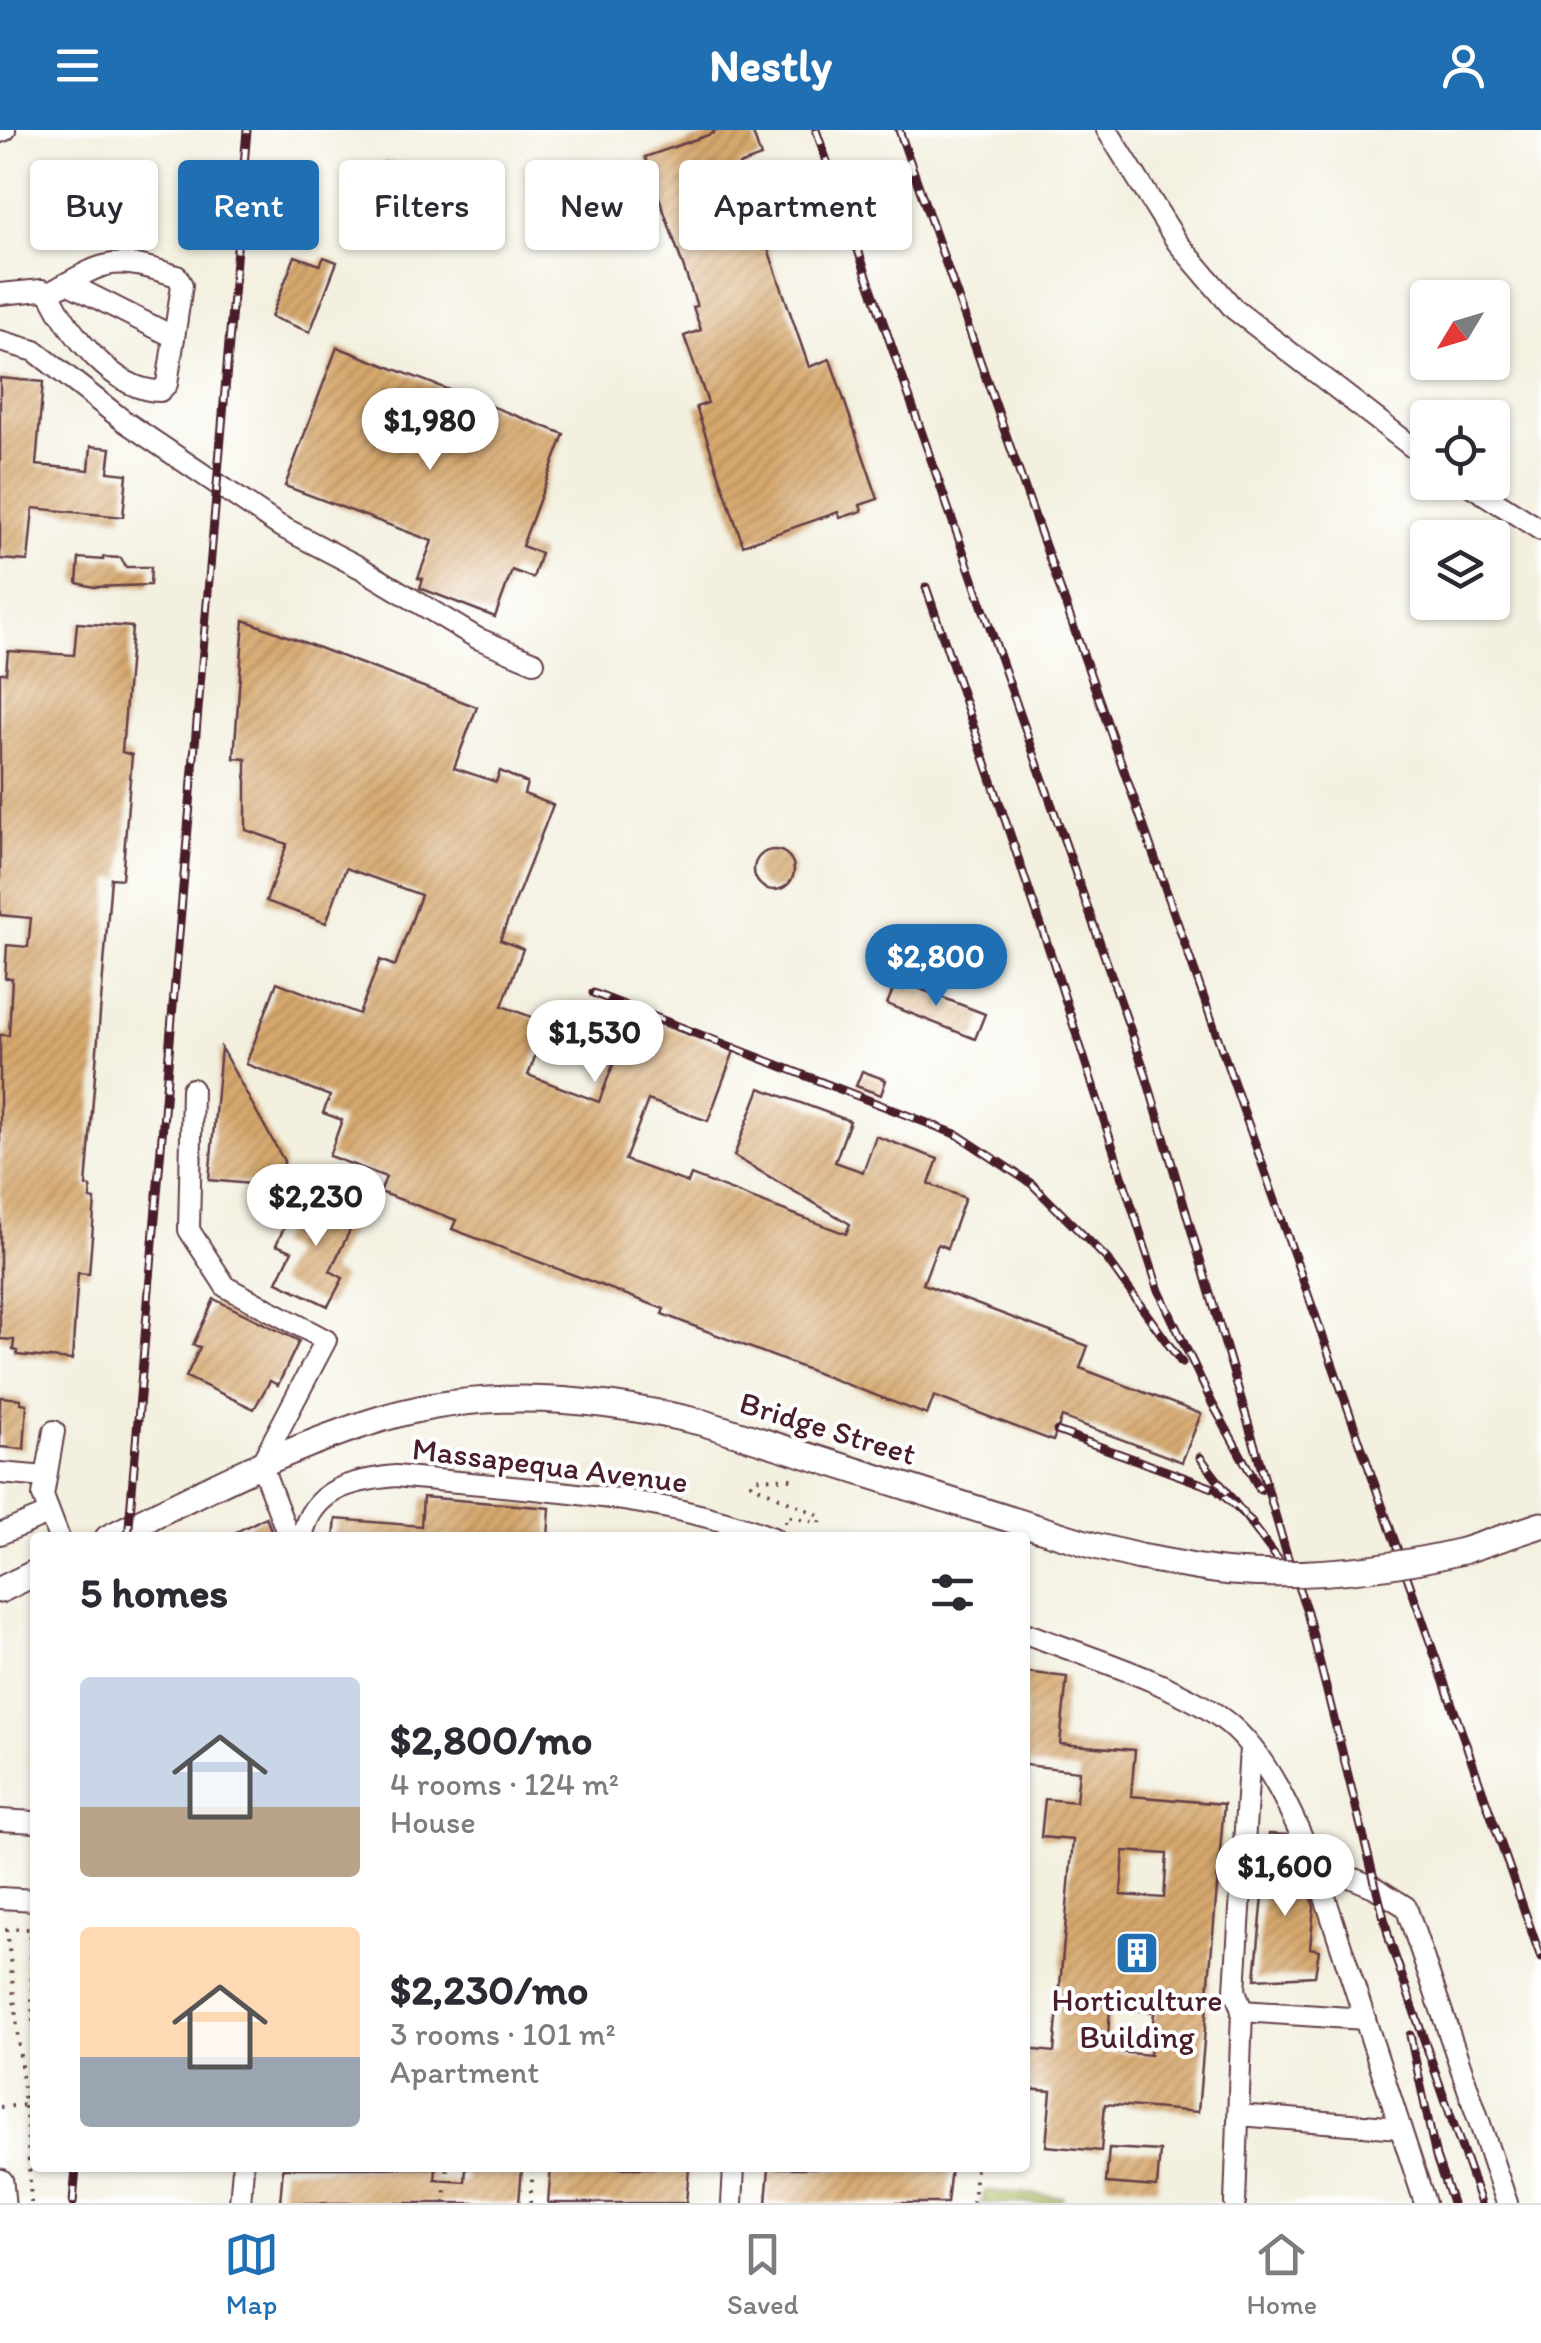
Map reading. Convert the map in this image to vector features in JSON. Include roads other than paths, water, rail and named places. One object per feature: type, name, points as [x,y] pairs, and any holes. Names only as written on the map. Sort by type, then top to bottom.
[{"type":"main road","name":"Bridge Street","points":[[120,1532],[261,1464],[391,1416],[468,1402],[520,1399],[652,1410],[1095,1546],[1229,1572],[1306,1575],[1413,1563],[1463,1551],[1541,1524]]},
{"type":"main road","points":[[0,1590],[30,1575]]},
{"type":"main road","points":[[0,2182],[2,2203]]},
{"type":"lane","points":[[1107,130],[1176,242],[1234,308],[1410,445]]},
{"type":"lane","points":[[0,294],[58,288],[98,265],[134,262],[177,276],[182,285],[168,384],[160,391],[143,391],[90,354],[66,326],[58,288]]},
{"type":"lane","points":[[58,288],[174,337]]},
{"type":"lane","points":[[0,341],[34,351],[124,421],[278,525],[477,638],[534,662]]},
{"type":"lane","points":[[1494,500],[1541,530]]},
{"type":"lane","points":[[192,1089],[189,1230],[226,1287],[326,1340],[261,1464],[287,1532]]},
{"type":"lane","points":[[54,1430],[43,1496],[56,1532]]},
{"type":"lane","points":[[0,1474],[46,1477]]},
{"type":"lane","name":"Massapequa Avenue","points":[[304,1532],[309,1514],[322,1500],[355,1480],[396,1476],[668,1507],[774,1532]]},
{"type":"lane","points":[[0,1534],[48,1514]]},
{"type":"lane","points":[[1030,1635],[1191,1699],[1230,1725],[1250,1748],[1295,1822],[1314,1862],[1374,1887],[1406,1906],[1507,2203]]},
{"type":"lane","points":[[1235,2203],[1242,2012],[1235,1990],[1250,1748]]},
{"type":"lane","points":[[0,1820],[30,1822]]},
{"type":"lane","points":[[1326,1896],[1425,2203]]},
{"type":"lane","points":[[0,1898],[30,1900]]},
{"type":"lane","points":[[1242,2012],[1365,2019]]},
{"type":"lane","points":[[1238,2115],[1400,2128]]},
{"type":"lane","points":[[240,2203],[243,2172]]},
{"type":"lane","points":[[732,2203],[734,2172]]},
{"type":"railway","points":[[129,1532],[247,130]]},
{"type":"railway","points":[[816,130],[1144,1069],[1307,1612],[1390,1942],[1481,2203]]},
{"type":"railway","points":[[899,130],[1541,1958]]},
{"type":"railway","points":[[926,587],[1049,949],[1159,1291],[1212,1403],[1260,1490]]},
{"type":"railway","points":[[593,993],[958,1135],[1032,1184],[1107,1259],[1182,1363]]},
{"type":"railway","points":[[1057,1431],[1216,1489],[1252,1522]]},
{"type":"railway","points":[[1200,1457],[1284,1567]]},
{"type":"railway","points":[[1410,2035],[1436,2157],[1452,2203]]},
{"type":"railway","points":[[73,2203],[76,2172]]},
{"type":"place","name":"Horticulture Building","points":[[1137,1953]]}]
